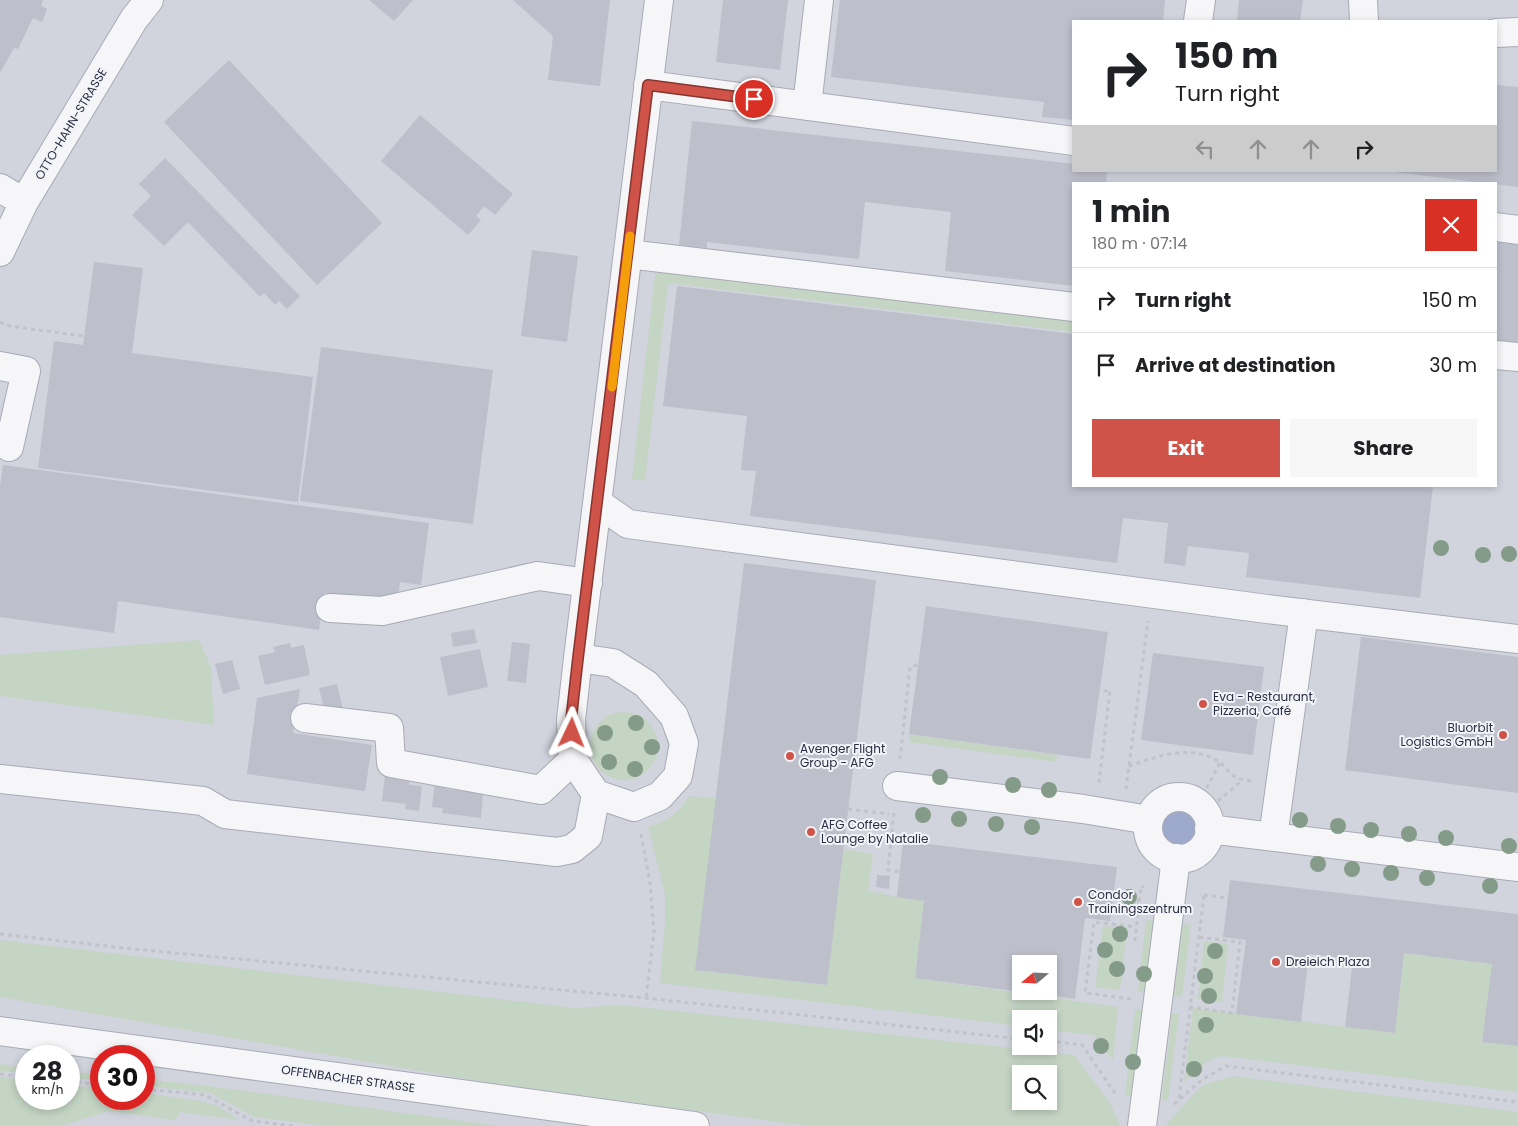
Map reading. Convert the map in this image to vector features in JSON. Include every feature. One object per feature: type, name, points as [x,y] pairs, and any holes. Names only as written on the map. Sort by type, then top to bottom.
[{"type":"street","name":"OTTO-HAHN-STRASSE","points":[[0,252],[24,202],[134,19],[149,0]]},
{"type":"street","points":[[578,658],[613,663],[646,684],[674,716],[684,743],[678,776],[660,796],[634,807],[596,794],[573,760],[571,720],[578,658],[598,503],[648,85],[659,0]]},
{"type":"street","points":[[807,106],[819,0]]},
{"type":"street","points":[[1198,20],[1201,0]]},
{"type":"street","points":[[1363,0],[1364,20]]},
{"type":"street","points":[[1497,33],[1518,32]]},
{"type":"street","points":[[648,85],[1072,141]]},
{"type":"street","points":[[0,188],[24,202]]},
{"type":"street","points":[[1497,228],[1518,230]]},
{"type":"street","points":[[628,254],[1072,307]]},
{"type":"street","points":[[1497,355],[1518,357]]},
{"type":"street","points":[[0,366],[26,371],[9,447]]},
{"type":"street","points":[[598,503],[628,524],[1152,594],[1518,638]]},
{"type":"street","points":[[330,608],[382,611],[538,576],[588,583]]},
{"type":"street","points":[[1273,837],[1304,613]]},
{"type":"street","points":[[305,718],[389,728],[391,763],[541,790],[573,760]]},
{"type":"street","points":[[0,778],[204,802],[225,814],[557,852],[572,848],[588,836],[596,794]]},
{"type":"street","points":[[897,786],[1096,811],[1149,820]]},
{"type":"street","points":[[1205,815],[1207,841],[1202,849],[1194,855],[1185,858],[1166,855],[1157,849],[1151,841],[1148,831],[1149,820],[1153,811],[1160,803],[1169,798],[1180,797],[1190,799],[1205,815],[1273,837],[1518,867]]},
{"type":"street","points":[[1143,1118],[1176,858]]},
{"type":"street","name":"OFFENBACHER STRASSE","points":[[0,1032],[695,1126]]},
{"type":"path","points":[[0,322],[9,326],[84,336]]},
{"type":"path","points":[[1122,815],[1152,594]]},
{"type":"path","points":[[1096,811],[1110,690],[1100,692]]},
{"type":"path","points":[[1129,766],[1177,752],[1194,753],[1216,760],[1237,778],[1280,788]]},
{"type":"path","points":[[1205,815],[1220,763]]},
{"type":"path","points":[[1205,815],[1238,784],[1241,778]]},
{"type":"path","points":[[634,807],[650,883],[654,932],[646,998]]},
{"type":"path","points":[[848,809],[894,815]]},
{"type":"path","points":[[1204,894],[1228,898]]},
{"type":"path","points":[[1113,899],[1139,901]]},
{"type":"path","points":[[0,934],[142,950],[646,998],[1012,1037]]},
{"type":"path","points":[[1057,1043],[1082,1045],[1124,1107],[1143,1118],[1166,1114],[1179,1098],[1203,1078],[1226,1066],[1518,1102]]},
{"type":"path","points":[[0,1074],[15,1076]]},
{"type":"path","points":[[155,1090],[206,1095],[252,1120],[294,1126]]},
{"type":"shaded area","points":[[0,0],[1518,0],[1518,1126],[0,1126]]},
{"type":"green space","points":[[656,267],[1072,317],[1072,332],[668,283],[645,481],[632,479]]},
{"type":"green space","points":[[199,640],[211,667],[214,725],[0,696],[0,655]]},
{"type":"green space","points":[[624,712],[637,715],[648,722],[655,733],[658,746],[655,759],[648,770],[637,777],[624,780],[611,777],[600,770],[593,759],[590,746],[593,733],[600,722],[611,715]]},
{"type":"green space","points":[[909,734],[1057,755],[1056,762],[909,742]]},
{"type":"green space","points":[[689,796],[716,798],[696,970],[827,985],[843,849],[873,854],[868,891],[924,901],[915,978],[1012,992],[1012,1000],[1058,1000],[1058,998],[1118,1007],[1113,1060],[1094,1035],[1057,1031],[1057,1010],[1012,1010],[1012,1025],[660,983],[665,895],[648,826],[667,819],[681,807]]},
{"type":"green space","points":[[1146,920],[1154,921],[1146,993],[1138,992]]},
{"type":"green space","points":[[1182,924],[1191,925],[1182,997],[1174,996]]},
{"type":"green space","points":[[1103,926],[1127,928],[1120,990],[1095,987]]},
{"type":"green space","points":[[0,940],[576,1008],[622,1005],[1012,1048],[1012,1055],[1057,1055],[1057,1053],[1074,1055],[1110,1103],[1120,1126],[809,1126],[477,1081],[0,997]]},
{"type":"green space","points":[[1204,941],[1228,944],[1222,1002],[1198,999]]},
{"type":"green space","points":[[1404,953],[1492,964],[1482,1042],[1518,1046],[1518,1092],[1222,1056],[1209,1060],[1184,1082],[1193,1008],[1395,1033]]},
{"type":"green space","points":[[1135,1009],[1142,1010],[1132,1096],[1125,1095]]},
{"type":"green space","points":[[1172,1014],[1179,1014],[1168,1101],[1162,1100]]},
{"type":"green space","points":[[0,1064],[15,1066],[15,1072],[0,1071]]},
{"type":"green space","points":[[80,1072],[90,1074],[90,1080],[80,1079]]},
{"type":"green space","points":[[1233,1076],[1518,1112],[1518,1126],[1165,1126],[1201,1086]]},
{"type":"green space","points":[[0,1077],[15,1079],[15,1110],[80,1110],[80,1086],[90,1087],[90,1110],[155,1110],[155,1095],[201,1101],[220,1107],[239,1120],[179,1112],[175,1120],[109,1111],[60,1126],[0,1126]]},
{"type":"green space","points":[[155,1080],[500,1126],[326,1126],[254,1117],[211,1093],[155,1087]]},
{"type":"water","points":[[1181,808],[1194,814],[1200,827],[1194,840],[1181,846],[1168,840],[1162,827],[1168,814]]},
{"type":"building","points":[[0,0],[43,0],[41,6],[47,9],[42,22],[33,18],[18,49],[14,48],[0,73]]},
{"type":"building","points":[[369,0],[413,0],[394,21]]},
{"type":"building","points":[[513,0],[610,0],[600,86],[548,80],[553,36]]},
{"type":"building","points":[[723,0],[788,0],[780,70],[716,62]]},
{"type":"building","points":[[840,0],[1165,0],[1163,20],[1072,20],[1072,120],[1042,117],[1044,102],[831,77]]},
{"type":"building","points":[[1239,0],[1303,0],[1300,20],[1237,20]]},
{"type":"building","points":[[229,60],[382,223],[317,285],[164,122]]},
{"type":"building","points":[[1497,85],[1518,87],[1518,187],[1497,184],[1497,182],[1476,182],[1393,172],[1497,172]]},
{"type":"building","points":[[420,115],[513,194],[495,215],[484,206],[476,216],[481,220],[468,235],[381,161]]},
{"type":"building","points":[[692,121],[1072,164],[1072,172],[1107,172],[1106,182],[1072,182],[1072,286],[945,271],[951,212],[865,202],[859,259],[707,242],[707,248],[679,245]]},
{"type":"building","points":[[165,158],[300,296],[287,309],[279,301],[275,305],[264,293],[260,297],[188,222],[164,246],[132,215],[151,196],[139,184]]},
{"type":"building","points":[[1497,242],[1518,245],[1518,351],[1497,349]]},
{"type":"building","points":[[532,250],[578,256],[567,342],[521,336]]},
{"type":"building","points":[[94,262],[143,268],[132,353],[313,377],[298,502],[38,468],[54,341],[83,345]]},
{"type":"building","points":[[677,286],[1072,334],[1072,487],[1433,487],[1420,598],[1246,577],[1249,553],[1188,546],[1185,566],[1164,563],[1168,523],[1123,518],[1117,563],[750,516],[756,471],[741,470],[747,416],[663,406]]},
{"type":"building","points":[[321,347],[493,370],[473,524],[300,501]]},
{"type":"building","points":[[3,465],[429,523],[421,585],[400,582],[397,603],[324,593],[319,630],[118,601],[114,633],[0,617],[0,487]]},
{"type":"building","points":[[744,563],[876,580],[827,985],[695,970]]},
{"type":"building","points":[[926,606],[1108,632],[1090,759],[909,734]]},
{"type":"building","points":[[474,629],[477,643],[453,647],[451,633]]},
{"type":"building","points":[[1361,637],[1518,657],[1518,793],[1345,770]]},
{"type":"building","points":[[512,642],[530,644],[526,683],[507,681]]},
{"type":"building","points":[[290,643],[291,648],[304,645],[310,675],[265,685],[258,656],[275,652],[273,647]]},
{"type":"building","points":[[480,649],[488,687],[448,696],[440,657]]},
{"type":"building","name":"Eva - Restaurant, Pizzeria, Café","points":[[1153,653],[1264,667],[1253,755],[1141,740]]},
{"type":"building","points":[[232,660],[240,689],[223,694],[215,664]]},
{"type":"building","points":[[337,684],[343,709],[325,713],[319,688]]},
{"type":"building","points":[[300,689],[293,733],[372,745],[365,791],[247,774],[257,698]]},
{"type":"building","points":[[385,776],[410,779],[409,785],[422,786],[419,811],[405,809],[406,804],[382,801]]},
{"type":"building","points":[[435,782],[447,784],[446,789],[483,793],[481,818],[442,813],[443,808],[432,807]]},
{"type":"building","points":[[903,841],[1117,867],[1110,921],[1085,918],[1075,999],[1058,997],[1058,955],[1012,955],[1012,991],[915,978],[924,901],[897,897]]},
{"type":"building","points":[[877,875],[890,876],[889,889],[876,887]]},
{"type":"building","name":"Dreieich Plaza","points":[[1230,880],[1518,914],[1518,1046],[1482,1042],[1492,964],[1404,953],[1395,1033],[1345,1027],[1353,959],[1309,954],[1301,1022],[1236,1014],[1246,940],[1223,937]]},
{"type":"slow traffic","points":[[612,387],[630,236]]},
{"type":"place","name":"Eva - Restaurant, Pizzeria, Café","points":[[1203,704]]},
{"type":"place","name":"Bluorbit Logistics GmbH","points":[[1503,735]]},
{"type":"place","name":"Avenger Flight Group - AFG","points":[[790,756]]},
{"type":"place","name":"AFG Coffee Lounge by Natalie","points":[[811,832]]},
{"type":"place","name":"Condor Trainingszentrum","points":[[1078,902]]},
{"type":"place","name":"Dreieich Plaza","points":[[1276,962]]},
{"type":"route","points":[[572,733],[571,720],[578,658],[648,85],[754,99]]}]
